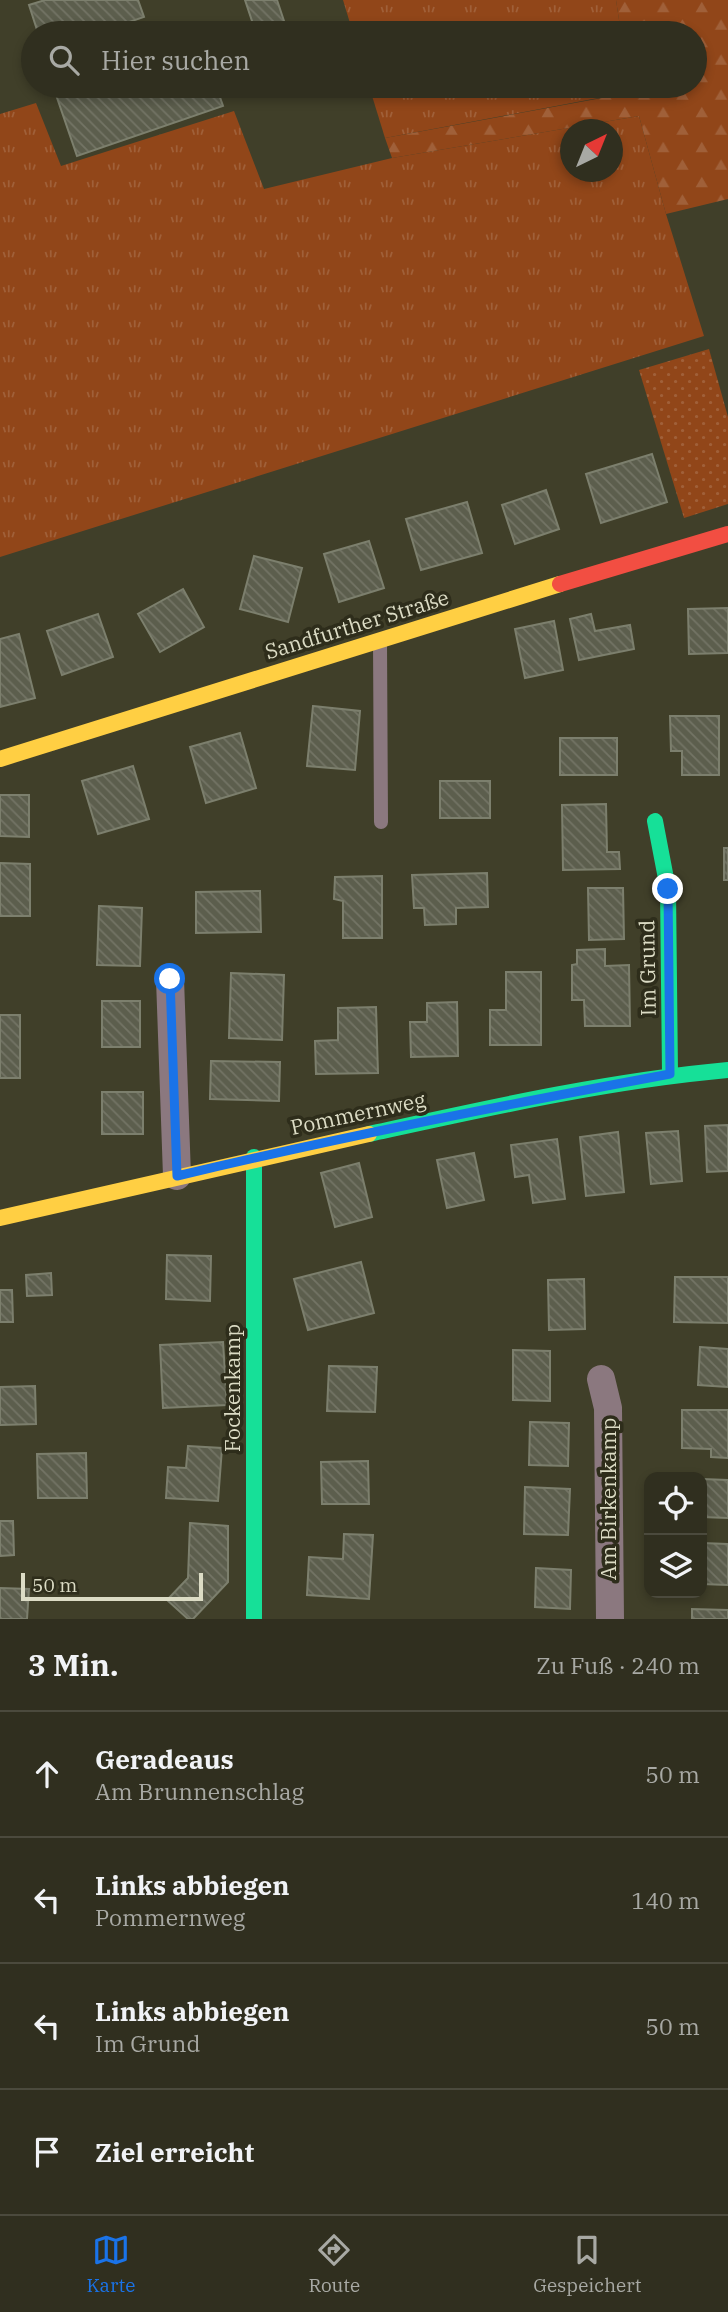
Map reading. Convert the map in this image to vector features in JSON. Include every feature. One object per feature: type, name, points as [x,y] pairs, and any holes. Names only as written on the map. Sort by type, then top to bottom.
[{"type":"street","name":"Sandfurther Straße","points":[[0,759],[728,534]]},
{"type":"street","name":"Im Grund","points":[[655,821],[668,889],[670,1074]]},
{"type":"street","points":[[170,979],[177,1176]]},
{"type":"street","name":"Pommernweg","points":[[0,1218],[254,1157],[531,1100],[670,1074],[728,1070]]},
{"type":"street","name":"Fockenkamp","points":[[254,1157],[254,1619]]},
{"type":"street","name":"Am Birkenkamp","points":[[601,1379],[608,1408],[610,1619]]},
{"type":"lane","points":[[380,641],[381,822]]},
{"type":"green space","points":[[343,0],[616,0],[619,21],[349,21]]},
{"type":"green space","points":[[616,0],[728,0],[728,199],[666,214],[639,116],[621,119],[560,119],[560,129],[392,158],[385,138],[602,98],[707,98],[707,21],[619,21]]},
{"type":"green space","points":[[373,98],[598,98],[385,138]]},
{"type":"green space","points":[[36,103],[61,166],[234,111],[264,189],[392,158],[560,129],[560,182],[623,182],[621,119],[639,116],[704,336],[0,557],[0,114]]},
{"type":"green space","points":[[709,349],[728,417],[728,504],[684,518],[639,370]]},
{"type":"building","points":[[45,0],[138,0],[144,17],[132,21],[34,21],[29,5]]},
{"type":"building","points":[[245,0],[277,0],[284,21],[252,21]]},
{"type":"building","points":[[57,98],[220,98],[223,106],[77,156]]},
{"type":"building","points":[[652,454],[667,502],[601,523],[586,474]]},
{"type":"building","points":[[546,490],[559,529],[515,544],[502,505]]},
{"type":"building","points":[[467,502],[482,553],[421,570],[406,519]]},
{"type":"building","points":[[369,541],[384,588],[339,602],[324,554]]},
{"type":"building","points":[[254,556],[302,568],[288,622],[240,609]]},
{"type":"building","points":[[183,589],[204,627],[160,652],[138,614]]},
{"type":"building","points":[[728,608],[728,653],[689,654],[688,609]]},
{"type":"building","points":[[98,614],[113,657],[62,675],[47,631]]},
{"type":"building","points":[[591,614],[595,631],[630,625],[634,649],[579,660],[570,619]]},
{"type":"building","points":[[554,621],[563,670],[525,678],[515,629]]},
{"type":"building","points":[[19,634],[35,698],[0,707],[0,639]]},
{"type":"building","points":[[313,706],[360,711],[355,770],[307,766]]},
{"type":"building","points":[[670,716],[719,716],[719,775],[682,775],[682,751],[671,751]]},
{"type":"building","points":[[240,733],[256,788],[206,803],[190,747]]},
{"type":"building","points":[[560,738],[617,738],[617,775],[560,775]]},
{"type":"building","points":[[133,766],[149,819],[98,834],[82,781]]},
{"type":"building","points":[[440,781],[490,781],[490,818],[440,818]]},
{"type":"building","points":[[0,795],[29,795],[29,837],[0,836]]},
{"type":"building","points":[[606,804],[607,852],[619,852],[620,869],[563,870],[562,805]]},
{"type":"building","points":[[724,848],[728,848],[728,880],[724,880]]},
{"type":"building","points":[[0,863],[30,864],[30,916],[0,916]]},
{"type":"building","points":[[487,873],[488,907],[456,908],[456,924],[425,925],[424,908],[414,908],[412,875]]},
{"type":"building","points":[[382,876],[382,938],[343,938],[343,901],[334,899],[335,877]]},
{"type":"building","points":[[588,888],[623,888],[624,939],[589,940]]},
{"type":"building","points":[[260,891],[261,932],[196,933],[196,892]]},
{"type":"building","points":[[99,906],[142,908],[140,966],[97,965]]},
{"type":"building","points":[[605,949],[605,966],[629,965],[630,1026],[585,1026],[584,1000],[572,1000],[572,965],[577,964],[577,950]]},
{"type":"building","points":[[506,972],[541,972],[541,1045],[490,1045],[490,1010],[506,1010]]},
{"type":"building","points":[[231,973],[284,975],[282,1040],[229,1038]]},
{"type":"building","points":[[102,1001],[140,1001],[140,1047],[102,1047]]},
{"type":"building","points":[[457,1002],[458,1056],[411,1057],[410,1022],[427,1022],[427,1003]]},
{"type":"building","points":[[376,1007],[378,1073],[316,1074],[315,1041],[338,1040],[338,1008]]},
{"type":"building","points":[[0,1015],[20,1015],[20,1078],[0,1078]]},
{"type":"building","points":[[211,1061],[280,1062],[279,1101],[210,1099]]},
{"type":"building","points":[[102,1092],[143,1092],[143,1134],[102,1134]]},
{"type":"building","points":[[728,1125],[728,1171],[707,1172],[705,1126]]},
{"type":"building","points":[[678,1131],[682,1181],[651,1184],[646,1133]]},
{"type":"building","points":[[618,1132],[624,1192],[586,1196],[580,1137]]},
{"type":"building","points":[[557,1139],[565,1199],[533,1203],[529,1175],[515,1177],[511,1145]]},
{"type":"building","points":[[474,1153],[484,1200],[447,1208],[437,1160]]},
{"type":"building","points":[[359,1163],[372,1217],[335,1227],[321,1173]]},
{"type":"building","points":[[167,1255],[211,1256],[210,1301],[166,1299]]},
{"type":"building","points":[[361,1262],[374,1313],[308,1330],[294,1279]]},
{"type":"building","points":[[51,1273],[52,1295],[27,1296],[26,1275]]},
{"type":"building","points":[[675,1277],[728,1277],[728,1323],[674,1322]]},
{"type":"building","points":[[584,1279],[585,1329],[549,1330],[548,1280]]},
{"type":"building","points":[[0,1290],[12,1290],[13,1322],[0,1322]]},
{"type":"building","points":[[223,1342],[227,1405],[163,1408],[160,1345]]},
{"type":"building","points":[[700,1347],[728,1349],[728,1387],[698,1385]]},
{"type":"building","points":[[513,1350],[550,1351],[550,1401],[513,1400]]},
{"type":"building","points":[[329,1366],[377,1367],[375,1412],[327,1411]]},
{"type":"building","points":[[35,1386],[36,1424],[0,1425],[0,1387]]},
{"type":"building","points":[[682,1410],[728,1410],[728,1458],[711,1457],[711,1449],[682,1448]]},
{"type":"building","points":[[530,1422],[569,1423],[568,1466],[529,1465]]},
{"type":"building","points":[[188,1446],[222,1448],[218,1501],[166,1498],[168,1467],[186,1468]]},
{"type":"building","points":[[86,1453],[87,1498],[38,1498],[37,1454]]},
{"type":"building","points":[[368,1461],[369,1504],[322,1504],[321,1462]]},
{"type":"building","points":[[707,1479],[728,1480],[728,1518],[707,1517]]},
{"type":"building","points":[[525,1487],[570,1489],[568,1535],[524,1534]]},
{"type":"building","points":[[0,1521],[13,1521],[14,1555],[0,1556]]},
{"type":"building","points":[[190,1523],[228,1526],[228,1582],[193,1619],[188,1619],[167,1600],[188,1578]]},
{"type":"building","points":[[344,1534],[373,1535],[369,1599],[307,1595],[309,1557],[343,1559]]},
{"type":"building","points":[[707,1543],[728,1544],[728,1585],[707,1584]]},
{"type":"building","points":[[536,1568],[571,1570],[570,1609],[535,1607]]},
{"type":"building","points":[[0,1588],[29,1589],[27,1619],[0,1619]]},
{"type":"building","points":[[692,1609],[728,1610],[728,1619],[692,1619]]},
{"type":"traffic: fast","points":[[655,821],[668,889],[670,1074]]},
{"type":"traffic: fast","points":[[369,1134],[593,1088],[728,1070]]},
{"type":"traffic: fast","points":[[254,1157],[254,1619]]},
{"type":"traffic: slow","points":[[0,759],[560,584]]},
{"type":"traffic: slow","points":[[0,1218],[369,1134]]},
{"type":"traffic: jam","points":[[560,584],[728,534]]},
{"type":"route","points":[[170,979],[177,1176],[254,1157],[670,1074],[668,889]]}]
